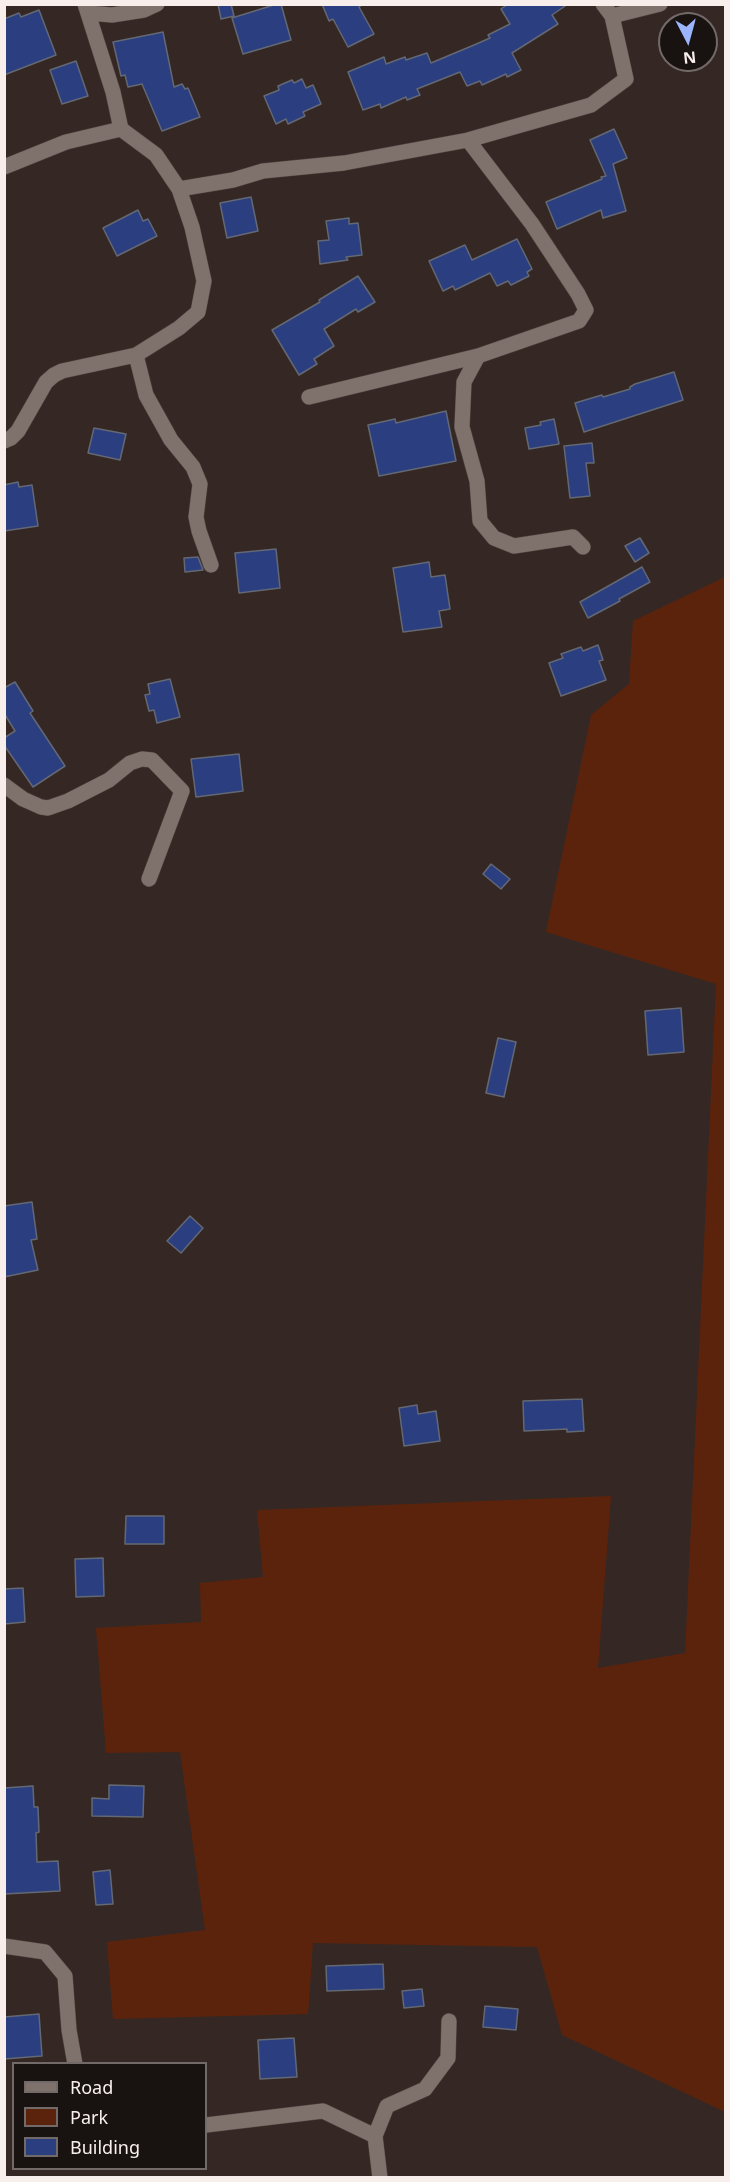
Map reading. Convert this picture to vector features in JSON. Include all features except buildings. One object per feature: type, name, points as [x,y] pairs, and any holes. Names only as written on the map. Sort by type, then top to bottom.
[{"type":"street","points":[[87,9],[112,15],[144,10],[157,4]]},
{"type":"street","points":[[179,189],[233,180],[263,171],[344,163],[468,140],[591,105],[626,79],[607,10],[660,4]]},
{"type":"street","points":[[4,441],[18,431],[46,382],[54,375],[62,371],[136,355],[179,328],[198,312],[204,281],[192,227],[179,189],[156,155],[121,129],[113,92],[87,9]]},
{"type":"street","points":[[4,167],[66,142],[121,129]]},
{"type":"street","points":[[309,397],[478,356],[579,321],[586,310],[532,224],[468,140]]},
{"type":"street","points":[[136,355],[146,395],[171,440],[193,467],[200,484],[196,517],[212,565]]},
{"type":"street","points":[[478,356],[464,382],[462,427],[477,481],[480,521],[494,538],[514,546],[573,537],[583,547]]},
{"type":"street","points":[[4,785],[23,799],[41,807],[48,807],[68,801],[109,780],[130,763],[142,759],[152,760],[182,791],[148,879]]},
{"type":"street","points":[[4,1946],[45,1952],[65,1976],[69,2030],[75,2062]]},
{"type":"street","points":[[380,2178],[375,2136],[387,2106],[425,2089],[448,2058],[449,2021]]},
{"type":"street","points":[[207,2125],[323,2111],[375,2136]]},
{"type":"green space","points":[[725,577],[725,2112],[562,2035],[537,1947],[313,1943],[308,2014],[113,2019],[107,1942],[205,1930],[180,1752],[106,1753],[96,1628],[201,1622],[200,1583],[263,1577],[257,1510],[611,1496],[598,1668],[685,1653],[716,984],[546,932],[591,715],[629,684],[633,621]]}]
